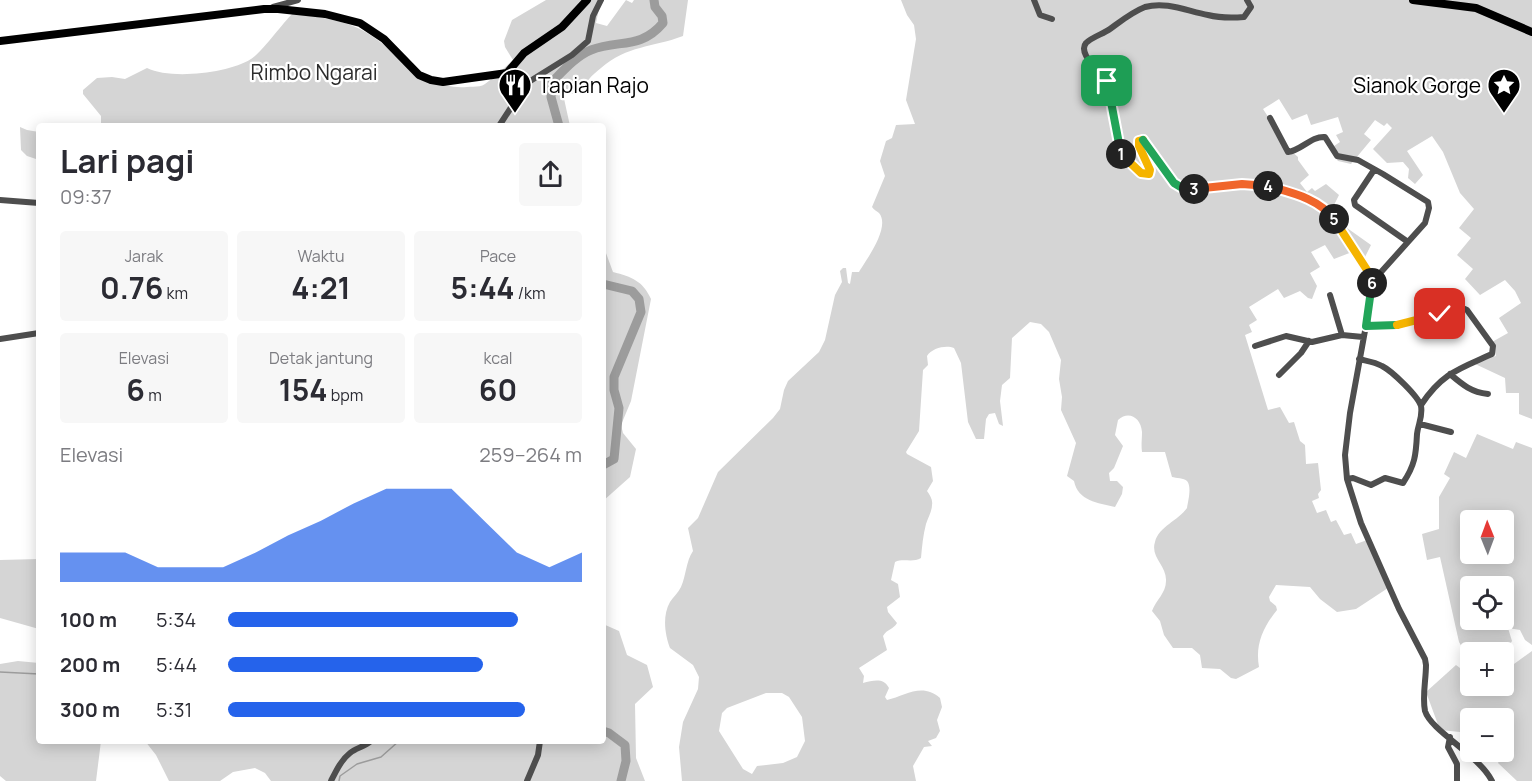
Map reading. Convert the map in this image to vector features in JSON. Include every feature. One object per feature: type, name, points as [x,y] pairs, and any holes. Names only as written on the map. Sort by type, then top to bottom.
[{"type":"main road","points":[[0,41],[278,9],[325,14],[360,22],[384,39],[419,75],[443,82],[507,73],[524,53],[562,27],[587,0]]},
{"type":"main road","points":[[1413,0],[1476,8],[1532,32]]},
{"type":"street","points":[[264,9],[298,0]]},
{"type":"street","points":[[501,123],[527,83],[572,55],[588,41],[593,16],[601,0]]},
{"type":"street","points":[[1034,0],[1040,15],[1052,19]]},
{"type":"street","points":[[1247,0],[1251,7],[1244,17],[1224,18],[1170,6],[1147,7],[1126,17],[1085,44],[1084,51],[1086,57],[1107,81],[1110,88],[1115,126],[1122,154],[1141,173],[1149,174],[1150,170],[1139,146],[1139,141],[1143,139],[1174,183],[1184,189],[1253,184],[1268,186],[1315,201],[1332,216],[1369,273],[1372,281],[1345,455],[1347,479],[1361,523],[1396,602],[1425,658],[1426,712],[1430,720],[1481,765],[1492,781]]},
{"type":"street","points":[[1270,118],[1288,152],[1318,137],[1325,137],[1337,156],[1358,160],[1429,204],[1425,223],[1372,281]]},
{"type":"street","points":[[1374,170],[1354,200],[1355,205],[1408,242]]},
{"type":"street","points":[[0,200],[36,203]]},
{"type":"street","points":[[1330,295],[1342,335]]},
{"type":"street","points":[[1347,479],[1353,478],[1371,485],[1385,478],[1403,483],[1416,459],[1421,405],[1433,386],[1472,362],[1490,356],[1494,350],[1463,306],[1397,325],[1366,326]]},
{"type":"street","points":[[0,339],[36,333]]},
{"type":"street","points":[[1255,346],[1286,336],[1316,342],[1342,335],[1363,336]]},
{"type":"street","points":[[1279,375],[1301,353],[1309,341]]},
{"type":"street","points":[[1359,360],[1378,364],[1388,369],[1421,405]]},
{"type":"street","points":[[1450,374],[1467,389],[1488,394]]},
{"type":"street","points":[[1420,424],[1451,432]]},
{"type":"street","points":[[1450,738],[1448,747],[1457,764],[1457,781]]},
{"type":"street","points":[[331,781],[338,767],[352,751],[368,744]]},
{"type":"street","points":[[527,781],[538,755],[540,744]]},
{"type":"green space","name":"Rimbo Ngarai","points":[[546,0],[604,0],[596,23],[607,26],[626,0],[632,3],[634,0],[688,0],[683,36],[621,55],[594,73],[581,93],[563,94],[569,123],[101,123],[101,116],[83,94],[83,90],[97,78],[125,79],[147,68],[157,72],[185,74],[215,71],[241,64],[255,56],[292,14],[335,20],[360,29],[436,82],[451,86],[481,86],[513,60],[504,41],[512,20]]},
{"type":"green space","points":[[901,0],[1532,0],[1532,419],[1519,414],[1519,393],[1506,393],[1505,378],[1473,363],[1496,356],[1492,342],[1508,333],[1499,318],[1521,303],[1515,291],[1505,280],[1480,295],[1465,279],[1473,269],[1457,255],[1471,238],[1459,228],[1474,209],[1460,193],[1443,152],[1432,136],[1407,151],[1423,175],[1415,184],[1408,178],[1409,169],[1403,162],[1387,163],[1373,149],[1392,128],[1387,123],[1384,126],[1375,120],[1364,134],[1371,140],[1351,164],[1338,161],[1335,157],[1334,146],[1340,142],[1336,135],[1343,132],[1338,117],[1311,125],[1307,114],[1292,120],[1279,99],[1263,109],[1309,175],[1300,183],[1307,192],[1312,188],[1315,191],[1326,184],[1339,195],[1334,205],[1343,218],[1340,223],[1371,245],[1363,261],[1359,262],[1352,252],[1334,259],[1325,245],[1311,252],[1320,267],[1310,273],[1317,286],[1312,299],[1300,291],[1284,298],[1278,289],[1249,307],[1257,320],[1249,325],[1252,332],[1245,335],[1268,410],[1280,407],[1289,423],[1294,422],[1300,441],[1305,445],[1306,464],[1318,463],[1321,490],[1318,494],[1319,498],[1312,501],[1317,513],[1326,510],[1331,522],[1336,520],[1344,535],[1351,533],[1356,544],[1370,539],[1388,588],[1356,609],[1337,612],[1320,599],[1310,587],[1276,585],[1269,597],[1277,610],[1261,637],[1258,651],[1259,667],[1236,679],[1231,678],[1220,669],[1202,668],[1200,655],[1192,648],[1173,648],[1164,635],[1160,621],[1152,611],[1166,581],[1154,547],[1160,532],[1187,508],[1189,487],[1187,481],[1172,477],[1165,452],[1142,452],[1141,427],[1137,419],[1126,416],[1118,420],[1115,435],[1123,446],[1114,468],[1109,473],[1110,481],[1117,481],[1123,487],[1115,507],[1090,500],[1080,493],[1074,481],[1067,476],[1076,443],[1061,410],[1062,397],[1059,379],[1061,360],[1049,332],[1041,324],[1030,322],[1012,338],[1010,378],[1002,385],[1000,401],[1003,426],[999,424],[995,413],[989,414],[986,419],[984,439],[976,439],[968,422],[961,363],[954,348],[943,347],[932,351],[927,356],[928,365],[923,370],[919,431],[906,452],[931,467],[933,481],[927,491],[932,499],[932,507],[925,528],[921,558],[895,562],[891,580],[898,584],[900,597],[887,607],[888,612],[897,623],[883,636],[887,650],[859,668],[864,676],[863,683],[878,681],[887,685],[889,688],[885,697],[887,700],[920,691],[933,693],[940,698],[942,707],[937,720],[940,731],[936,738],[928,741],[932,746],[924,747],[913,766],[916,781],[682,781],[679,747],[683,722],[698,689],[699,677],[693,665],[670,648],[665,619],[667,607],[681,587],[693,551],[688,528],[698,518],[718,472],[773,418],[780,409],[788,381],[819,352],[825,340],[835,295],[842,282],[840,271],[846,268],[850,284],[852,272],[859,272],[880,235],[882,219],[872,207],[885,176],[880,161],[886,141],[892,138],[896,125],[915,124],[906,100],[916,39],[914,25]],"holes":[[[766,693],[782,693],[789,697],[802,717],[805,741],[797,757],[783,763],[757,766],[752,774],[743,769],[719,731],[722,713],[727,708]]]},
{"type":"green space","points":[[20,127],[36,132],[36,159],[27,156],[21,150]]},
{"type":"green space","points":[[606,253],[613,272],[636,281],[651,299],[631,401],[621,425],[623,433],[636,449],[630,477],[606,498]]},
{"type":"green space","points":[[1477,434],[1513,449],[1516,442],[1532,448],[1532,645],[1525,640],[1520,630],[1514,629],[1514,576],[1460,576],[1460,630],[1509,630],[1512,641],[1459,642],[1440,557],[1427,560],[1422,534],[1439,529],[1439,497],[1450,478],[1444,474],[1454,452],[1466,458]]},
{"type":"green space","points":[[36,559],[36,628],[0,618],[0,560]]},
{"type":"green space","points":[[606,625],[619,631],[627,655],[647,665],[653,687],[635,704],[636,758],[645,781],[271,781],[265,773],[255,768],[233,772],[220,781],[169,781],[156,755],[147,744],[606,744]]},
{"type":"green space","points":[[1532,651],[1532,781],[1517,781],[1498,763],[1514,762],[1514,708],[1460,708],[1460,732],[1440,730],[1426,692],[1456,665],[1460,668],[1460,696],[1514,696],[1514,664]]},
{"type":"green space","points":[[18,661],[36,663],[36,744],[101,744],[96,781],[6,781],[0,776],[0,664]]},
{"type":"waterway","points":[[558,123],[551,97],[552,82],[585,53],[601,47],[637,41],[654,31],[663,23],[654,0]]},
{"type":"waterway","points":[[606,285],[632,291],[639,299],[641,312],[614,377],[614,390],[619,408],[614,459],[606,463]]},
{"type":"waterway","points":[[0,672],[36,674]]},
{"type":"waterway","points":[[606,732],[625,745],[626,761],[621,781]]},
{"type":"waterway","points":[[339,781],[340,776],[357,764],[381,757],[396,744]]},
{"type":"place","name":"Tapian Rajo","points":[[515,114]]},
{"type":"place","name":"Sianok Gorge","points":[[1504,114]]},
{"type":"route","points":[[1107,81],[1119,147],[1122,154],[1141,173],[1149,174],[1150,170],[1139,146],[1139,141],[1143,139],[1178,187],[1194,189],[1262,184],[1315,201],[1332,216],[1369,273],[1372,290],[1366,326],[1397,325],[1440,314]]}]
